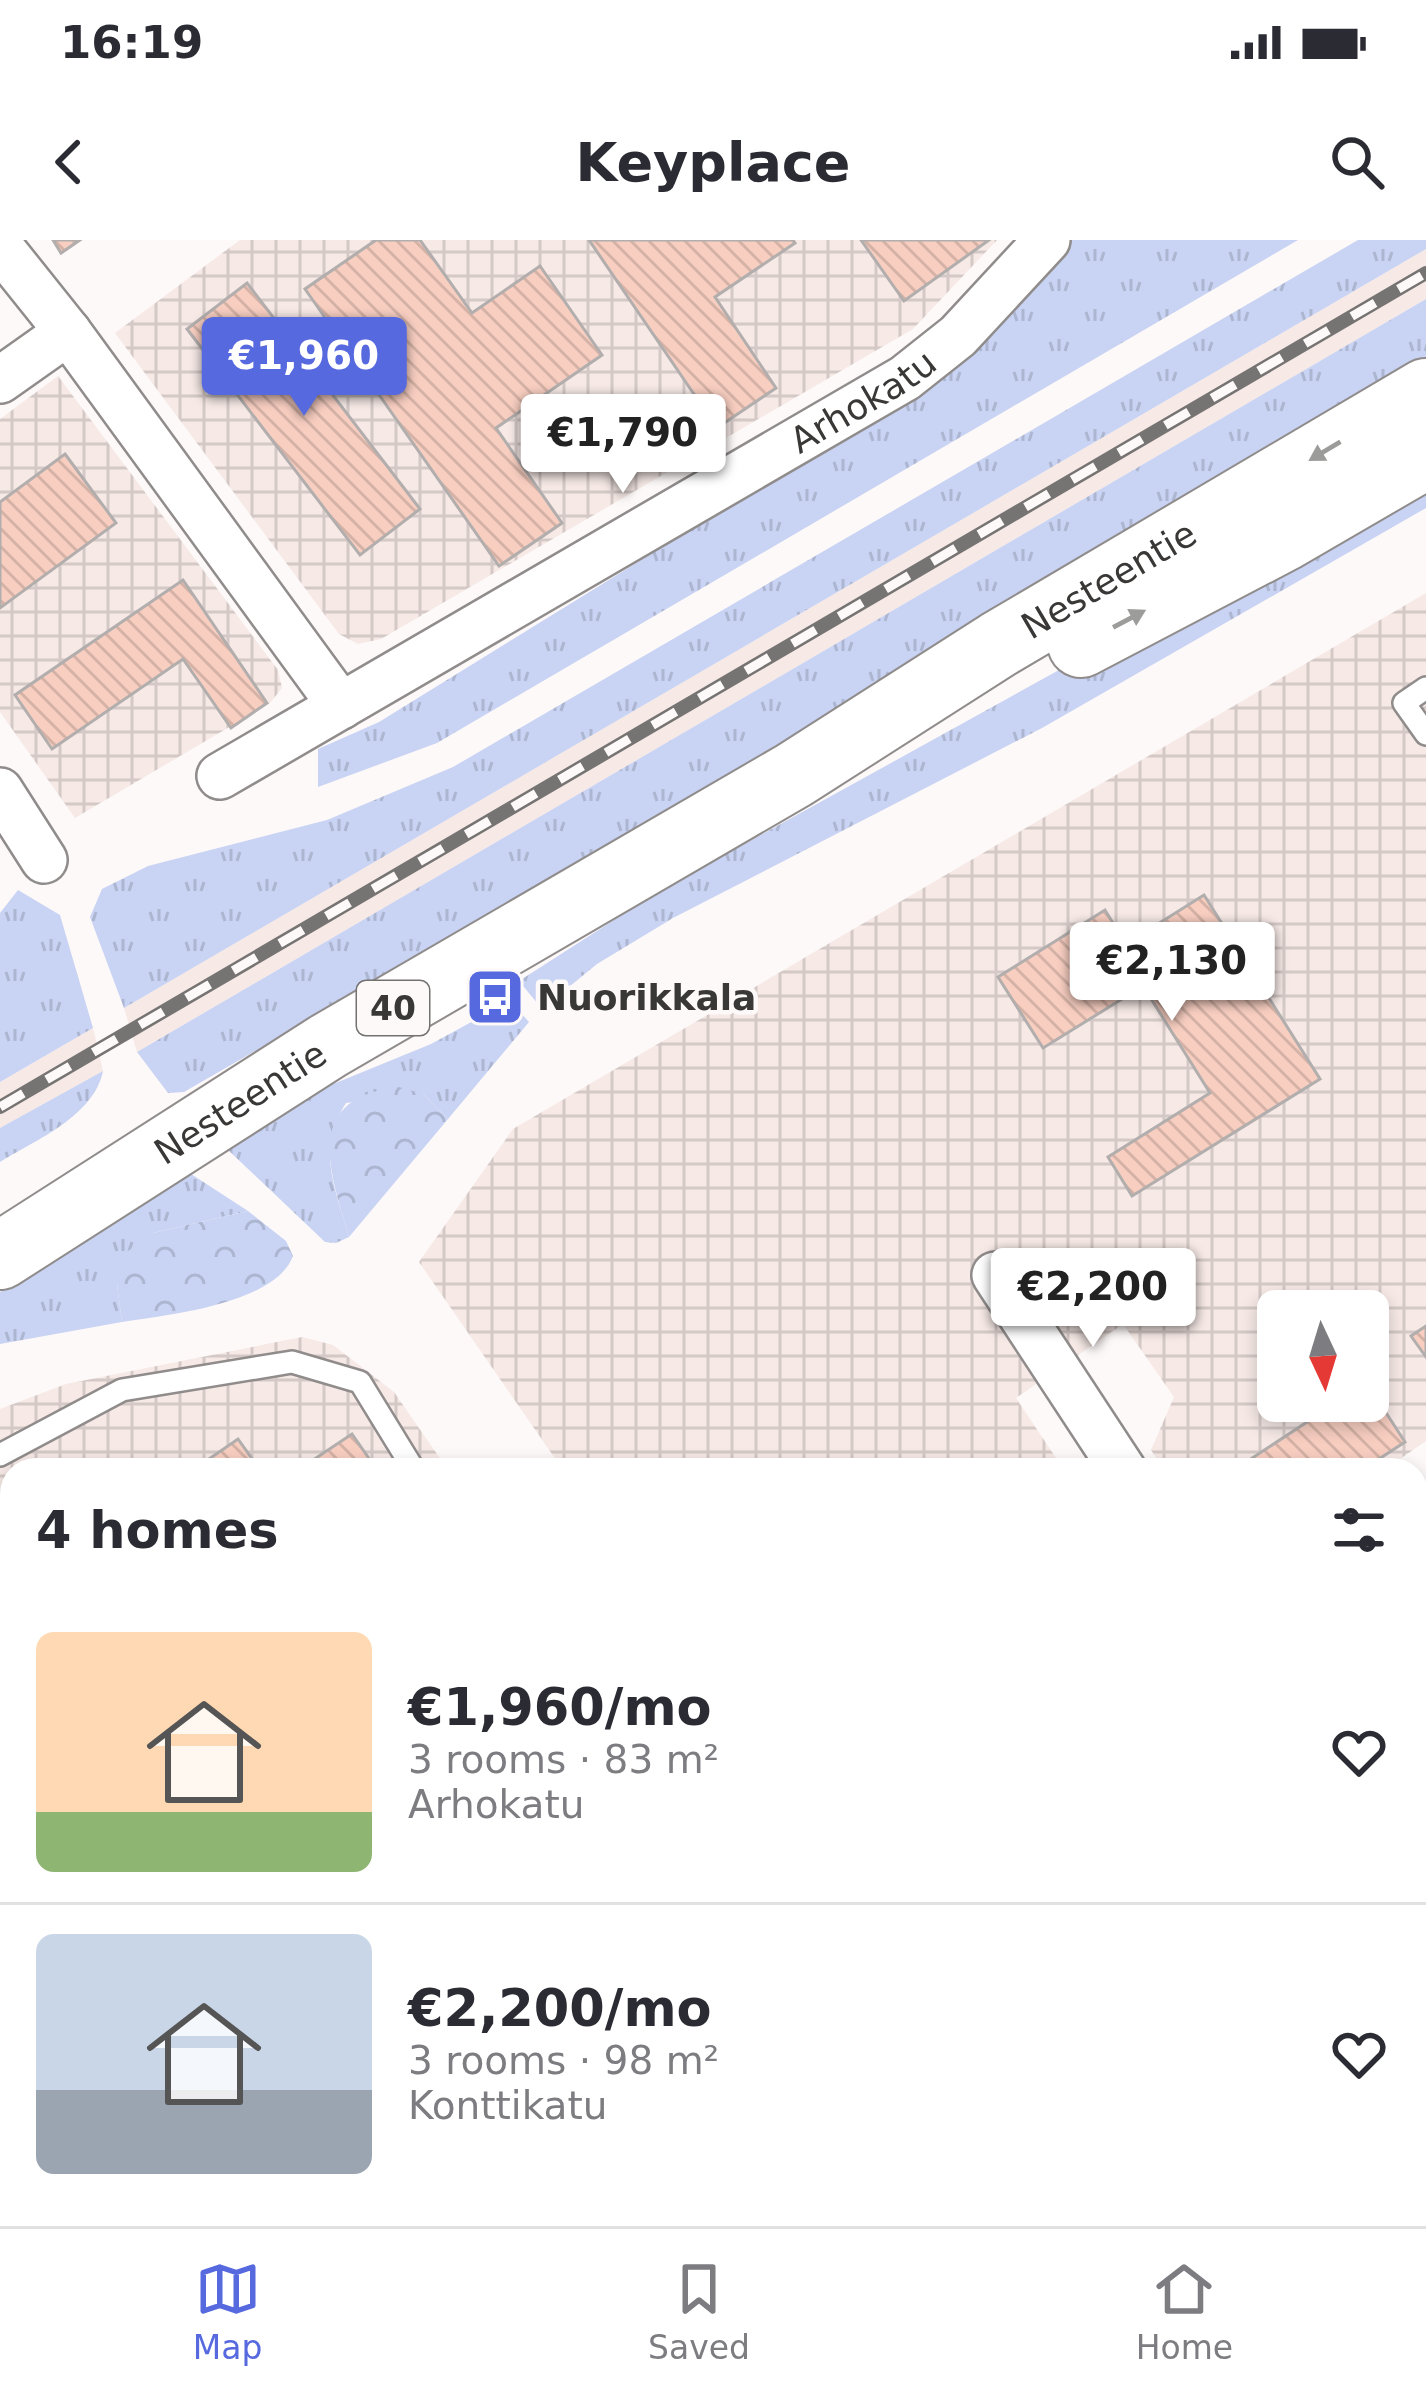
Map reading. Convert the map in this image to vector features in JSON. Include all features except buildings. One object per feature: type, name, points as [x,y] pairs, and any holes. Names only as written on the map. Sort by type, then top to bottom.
[{"type":"main road","name":"Nesteentie","points":[[0,1256],[328,1046],[794,775],[999,644],[1426,392]]},
{"type":"main road","name":"Nesteentie","points":[[794,775],[1033,669],[1285,537],[1426,455]]},
{"type":"street","name":"Arhokatu","points":[[220,776],[905,379],[958,335],[1047,240]]},
{"type":"street","points":[[0,247],[68,332],[341,706]]},
{"type":"street","points":[[0,380],[68,332]]},
{"type":"street","points":[[0,791],[44,860]]},
{"type":"street","points":[[995,1275],[1115,1458]]},
{"type":"lane","points":[[1426,688],[1404,703],[1426,734]]},
{"type":"lane","points":[[0,1455],[122,1390],[292,1363],[360,1382],[407,1458]]},
{"type":"shaded area","points":[[240,240],[997,240],[913,329],[381,639],[358,644],[339,634],[115,333]]},
{"type":"shaded area","points":[[1426,249],[1426,299],[137,1052],[124,1008]]},
{"type":"shaded area","points":[[58,376],[278,670],[282,688],[270,703],[75,818],[0,712],[0,419]]},
{"type":"shaded area","points":[[1426,593],[1426,1441],[1401,1458],[1156,1458],[1151,1450],[1174,1397],[1123,1324],[1016,1398],[1056,1458],[555,1458],[419,1262],[513,1129]]},
{"type":"shaded area","points":[[93,1028],[103,1071],[0,1128],[0,1082]]},
{"type":"shaded area","points":[[302,1337],[333,1345],[394,1392],[440,1458],[0,1458],[0,1409],[66,1384]]},
{"type":"green space","points":[[1072,240],[1298,240],[437,743],[318,787],[318,749],[379,722],[926,384]]},
{"type":"green space","points":[[1358,240],[1426,240],[1426,249],[124,1008],[90,917],[102,889],[148,866],[327,820],[453,767]]},
{"type":"green space","points":[[1426,299],[1426,364],[899,680],[184,1092],[168,1093],[137,1052]]},
{"type":"green space","points":[[1426,467],[1426,508],[1042,728],[673,918],[597,964],[542,1009],[519,981],[656,893]]},
{"type":"green space","points":[[18,890],[60,915],[93,1028],[0,1082],[0,913]]},
{"type":"green space","points":[[510,1001],[529,1022],[448,1119],[423,1094],[346,1103],[330,1153],[349,1237],[325,1242],[226,1148],[326,1087],[431,1044]]},
{"type":"green space","points":[[103,1071],[76,1114],[0,1162],[0,1128]]},
{"type":"green space","points":[[399,1087],[423,1094],[448,1119],[349,1237],[330,1163],[335,1121],[347,1106],[368,1094]]},
{"type":"green space","points":[[188,1172],[248,1211],[153,1233],[117,1284],[122,1322],[0,1344],[0,1292]]},
{"type":"green space","points":[[248,1211],[286,1241],[293,1256],[282,1272],[265,1286],[218,1304],[122,1322],[117,1284],[124,1254],[153,1233]]},
{"type":"railway","points":[[0,1107],[1426,273]]},
{"type":"place","name":"Nuorikkala","points":[[495,997]]}]
